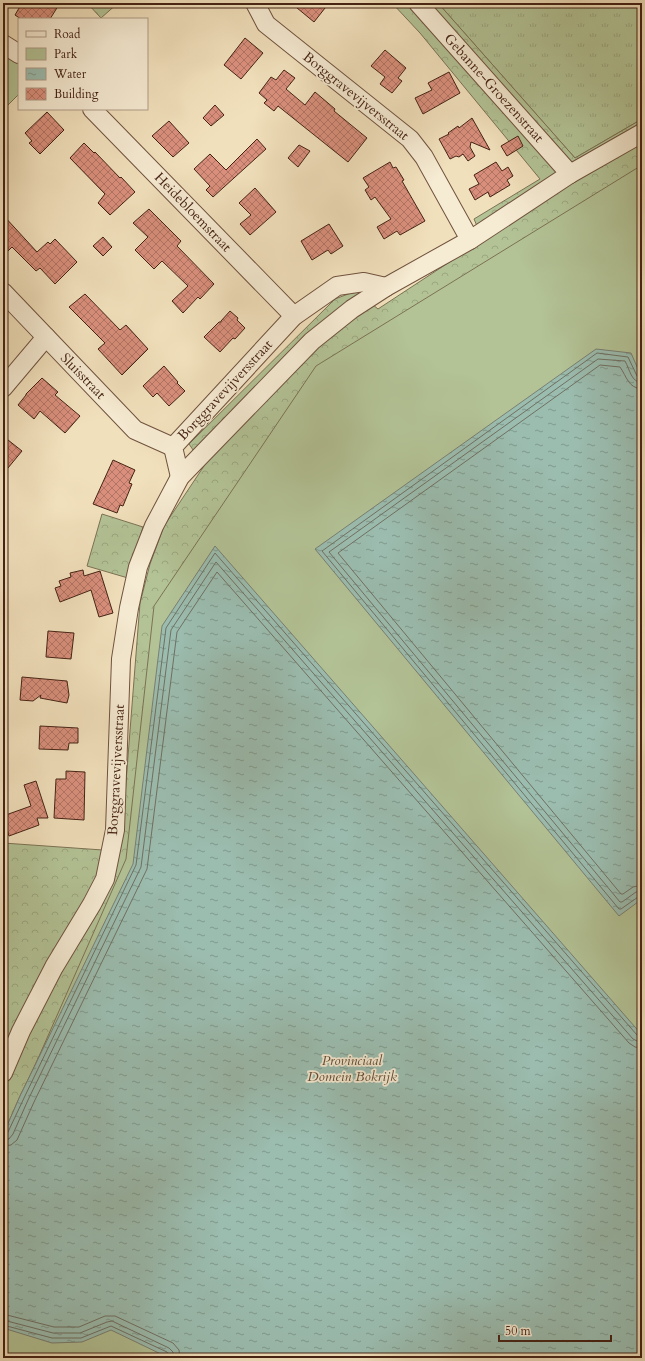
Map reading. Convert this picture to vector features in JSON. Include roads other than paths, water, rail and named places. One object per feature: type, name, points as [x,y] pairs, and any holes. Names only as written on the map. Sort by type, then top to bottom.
[{"type":"street","name":"Borggravevijversstraat","points":[[255,3],[266,24],[410,139],[424,157],[470,240]]},
{"type":"street","name":"Gebanne-Groezenstraat","points":[[418,3],[570,174]]},
{"type":"street","points":[[3,44],[18,53]]},
{"type":"street","name":"Heidebloemstraat","points":[[93,110],[294,316]]},
{"type":"street","name":"Borggravevijversstraat","points":[[3,1072],[21,1031],[54,968],[105,879],[115,830],[121,659],[129,608],[138,568],[154,526],[180,477],[312,341],[352,309],[386,287],[470,240],[570,174],[642,133]]},
{"type":"street","name":"Borggravevijversstraat","points":[[180,477],[173,447],[294,316],[337,286],[364,282],[386,287]]},
{"type":"street","name":"Sluisstraat","points":[[3,292],[135,430],[173,447]]},
{"type":"street","points":[[3,388],[46,337]]},
{"type":"water","points":[[596,349],[631,353],[642,378],[642,899],[619,916],[315,549]]},
{"type":"water","name":"Provinciaal Domein Bokrijk","points":[[215,546],[642,1035],[642,1358],[167,1358],[111,1330],[82,1342],[52,1343],[3,1328],[3,1135],[20,1096],[133,864],[162,626]]}]
